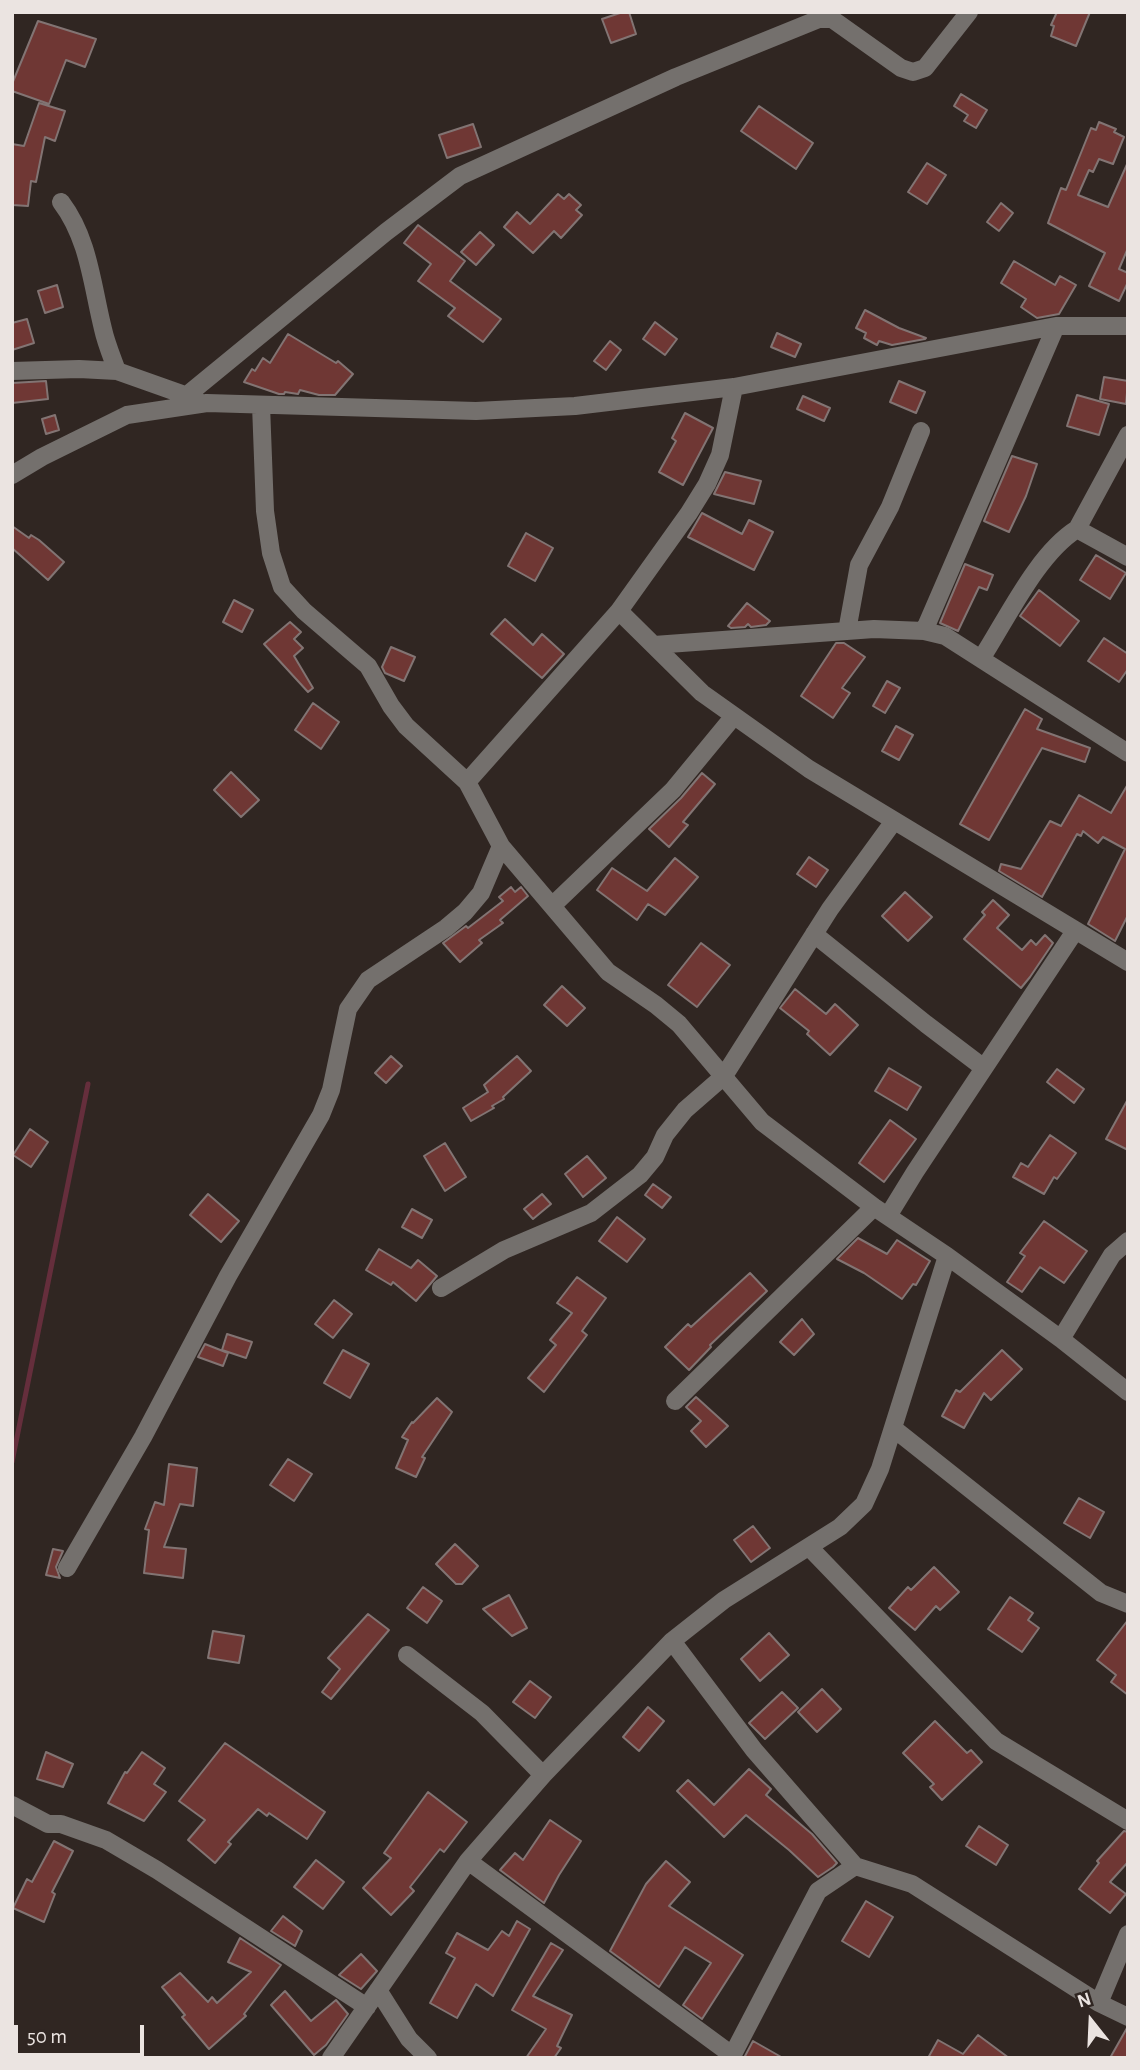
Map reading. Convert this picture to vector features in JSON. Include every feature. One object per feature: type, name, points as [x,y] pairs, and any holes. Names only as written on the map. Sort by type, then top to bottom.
[{"type":"street","points":[[186,396],[386,232],[460,176],[803,19],[832,19],[901,68],[913,72],[925,68],[969,12]]},
{"type":"street","points":[[61,202],[73,218],[82,242],[93,277],[103,330],[117,371]]},
{"type":"street","points":[[12,475],[127,415],[207,403],[476,411],[575,406],[734,387],[1056,326],[1128,326]]},
{"type":"street","points":[[924,631],[1056,326]]},
{"type":"street","points":[[12,371],[117,371],[207,403]]},
{"type":"street","points":[[467,782],[619,611],[708,484],[720,455],[734,387]]},
{"type":"street","points":[[261,405],[265,511],[271,553],[282,587],[304,611],[368,666],[406,726],[467,782],[500,846],[608,972],[679,1024],[762,1122],[881,1212],[947,1255],[1061,1339],[1128,1392]]},
{"type":"street","points":[[847,631],[859,565],[890,507],[921,430]]},
{"type":"street","points":[[981,659],[1027,583],[1067,535],[1077,529],[1128,435]]},
{"type":"street","points":[[1077,529],[1128,557]]},
{"type":"street","points":[[619,611],[702,693],[809,769],[894,821],[1070,939],[1092,942],[1126,956]]},
{"type":"street","points":[[654,645],[874,629],[924,631],[945,636],[1128,753]]},
{"type":"street","points":[[552,906],[673,790],[734,716]]},
{"type":"street","points":[[442,1288],[504,1250],[592,1213],[640,1175],[655,1157],[665,1135],[685,1110],[723,1076],[814,934],[894,821]]},
{"type":"street","points":[[67,1568],[143,1437],[228,1276],[320,1115],[331,1090],[348,1009],[368,980],[446,928],[465,912],[481,893],[500,846]]},
{"type":"street","points":[[814,934],[984,1068]]},
{"type":"street","points":[[675,1401],[881,1212],[984,1068],[1070,939]]},
{"type":"street","points":[[1061,1339],[1112,1255],[1128,1241]]},
{"type":"street","points":[[331,2058],[468,1861],[543,1775],[672,1641],[724,1600],[840,1527],[864,1504],[880,1469],[947,1255]]},
{"type":"street","points":[[893,1428],[1101,1593],[1128,1604]]},
{"type":"street","points":[[809,1546],[996,1741],[1128,1821]]},
{"type":"street","points":[[672,1641],[754,1750],[855,1866],[912,1884],[1099,2003],[1128,2017]]},
{"type":"street","points":[[407,1655],[482,1713],[543,1775]]},
{"type":"street","points":[[12,1805],[48,1824],[61,1824],[106,1840],[157,1870],[367,2007]]},
{"type":"street","points":[[468,1861],[731,2056],[818,1891],[855,1866]]},
{"type":"street","points":[[1099,2003],[1128,1934]]},
{"type":"street","points":[[379,1990],[409,2039],[428,2058]]},
{"type":"building","points":[[629,12],[636,34],[611,43],[602,19]]},
{"type":"building","points":[[1057,12],[1090,12],[1076,46],[1051,36],[1054,26],[1051,25]]},
{"type":"building","points":[[38,21],[96,39],[85,67],[66,60],[49,104],[12,91],[12,84]]},
{"type":"building","points":[[961,94],[987,110],[976,128],[964,121],[968,115],[954,106]]},
{"type":"building","points":[[39,103],[65,111],[55,141],[45,137],[36,182],[31,181],[28,206],[12,205],[12,144],[24,146]]},
{"type":"building","points":[[759,106],[813,143],[796,169],[741,131]]},
{"type":"building","points":[[1099,122],[1116,129],[1114,132],[1124,137],[1113,164],[1099,159],[1093,172],[1089,170],[1078,195],[1108,207],[1128,162],[1128,248],[1119,269],[1128,273],[1128,282],[1119,301],[1089,286],[1105,253],[1048,223],[1061,188],[1066,190],[1091,128],[1096,130]]},
{"type":"building","points":[[473,124],[481,147],[447,158],[439,135]]},
{"type":"building","points":[[927,163],[946,175],[927,204],[908,192]]},
{"type":"building","points":[[558,194],[564,199],[569,194],[581,205],[576,210],[582,215],[561,238],[554,231],[533,253],[504,227],[517,212],[530,224]]},
{"type":"building","points":[[1001,203],[1013,213],[999,231],[987,222]]},
{"type":"building","points":[[418,225],[465,261],[450,281],[501,319],[483,342],[448,316],[455,308],[418,281],[431,264],[404,243]]},
{"type":"building","points":[[480,232],[494,245],[476,265],[461,252]]},
{"type":"building","points":[[1014,261],[1055,285],[1060,276],[1076,285],[1059,314],[1037,318],[1021,307],[1026,299],[1001,283]]},
{"type":"building","points":[[57,285],[63,307],[45,313],[38,291]]},
{"type":"building","points":[[865,310],[899,328],[926,338],[892,345],[879,341],[877,345],[864,338],[866,333],[856,328]]},
{"type":"building","points":[[27,319],[34,343],[12,350],[12,323]]},
{"type":"building","points":[[655,322],[677,339],[665,355],[643,339]]},
{"type":"building","points":[[777,333],[801,344],[795,357],[771,347]]},
{"type":"building","points":[[288,334],[336,363],[338,361],[353,374],[335,395],[319,395],[300,390],[298,394],[279,394],[244,382],[263,358],[270,363]]},
{"type":"building","points":[[610,341],[621,350],[606,370],[594,361]]},
{"type":"building","points":[[1104,377],[1128,381],[1126,404],[1100,399]]},
{"type":"building","points":[[46,381],[48,399],[12,403],[12,383]]},
{"type":"building","points":[[899,381],[925,392],[916,413],[890,402]]},
{"type":"building","points":[[1077,395],[1109,404],[1099,435],[1067,426]]},
{"type":"building","points":[[803,396],[830,408],[824,421],[797,409]]},
{"type":"building","points":[[685,413],[713,428],[683,485],[659,472],[676,441],[672,438]]},
{"type":"building","points":[[55,415],[59,430],[46,434],[42,419]]},
{"type":"building","points":[[1012,456],[1037,464],[1009,532],[984,521]]},
{"type":"building","points":[[725,472],[761,481],[754,504],[714,494]]},
{"type":"building","points":[[702,513],[742,534],[749,520],[773,532],[754,570],[688,537]]},
{"type":"building","points":[[12,526],[29,538],[31,535],[39,540],[64,562],[48,580],[12,548]]},
{"type":"building","points":[[526,533],[553,548],[535,581],[508,566]]},
{"type":"building","points":[[1096,555],[1126,573],[1110,599],[1080,580]]},
{"type":"building","points":[[965,564],[993,575],[987,590],[979,587],[958,631],[940,623]]},
{"type":"building","points":[[1039,590],[1079,621],[1060,646],[1020,616]]},
{"type":"building","points":[[234,600],[253,610],[242,632],[223,622]]},
{"type":"building","points":[[747,603],[770,621],[766,625],[751,627],[748,624],[745,627],[728,626]]},
{"type":"building","points":[[505,619],[533,645],[542,634],[564,654],[542,678],[491,634]]},
{"type":"building","points":[[290,622],[301,632],[294,639],[303,648],[294,656],[313,688],[308,692],[264,644]]},
{"type":"building","points":[[1104,638],[1128,654],[1128,669],[1119,682],[1088,661]]},
{"type":"building","points":[[836,643],[844,643],[865,657],[842,688],[850,693],[833,718],[801,696]]},
{"type":"building","points":[[391,647],[415,657],[404,681],[385,673],[382,667]]},
{"type":"building","points":[[887,681],[900,688],[885,713],[873,706]]},
{"type":"building","points":[[313,703],[339,722],[321,749],[295,730]]},
{"type":"building","points":[[1025,709],[1042,719],[1037,729],[1090,748],[1085,762],[1042,748],[989,840],[960,824]]},
{"type":"building","points":[[896,726],[913,735],[899,760],[882,751]]},
{"type":"building","points":[[231,772],[259,800],[241,817],[214,790]]},
{"type":"building","points":[[702,773],[715,784],[683,822],[688,825],[669,847],[649,829]]},
{"type":"building","points":[[1128,784],[1128,915],[1115,941],[1088,924],[1125,849],[1103,837],[1098,843],[1083,831],[1081,836],[1077,834],[1042,897],[999,871],[1001,864],[1021,869],[1050,821],[1061,826],[1079,795],[1111,813]]},
{"type":"building","points":[[809,857],[828,870],[816,887],[797,874]]},
{"type":"building","points":[[675,858],[698,877],[665,915],[648,904],[637,920],[597,890],[612,868],[647,891]]},
{"type":"building","points":[[511,887],[515,892],[521,887],[528,896],[500,920],[503,923],[479,940],[482,943],[460,962],[443,943],[503,901],[499,897]]},
{"type":"building","points":[[905,892],[932,917],[908,941],[882,916]]},
{"type":"building","points":[[993,900],[1009,915],[997,928],[1022,950],[1031,940],[1036,945],[1045,935],[1053,943],[1021,988],[964,939],[985,915],[982,912]]},
{"type":"building","points":[[701,943],[730,965],[697,1007],[668,985]]},
{"type":"building","points":[[562,986],[585,1008],[567,1026],[544,1005]]},
{"type":"building","points":[[795,989],[826,1014],[835,1004],[858,1025],[830,1055],[807,1034],[809,1031],[780,1008]]},
{"type":"building","points":[[391,1056],[402,1066],[386,1083],[375,1073]]},
{"type":"building","points":[[517,1056],[531,1071],[503,1097],[504,1099],[492,1106],[494,1108],[471,1121],[463,1108],[488,1092],[484,1085]]},
{"type":"building","points":[[889,1068],[921,1087],[907,1110],[875,1091]]},
{"type":"building","points":[[1057,1069],[1084,1089],[1074,1103],[1047,1082]]},
{"type":"building","points":[[1128,1099],[1128,1150],[1106,1139]]},
{"type":"building","points":[[890,1120],[916,1139],[884,1182],[859,1163]]},
{"type":"building","points":[[30,1129],[48,1142],[31,1167],[13,1155]]},
{"type":"building","points":[[1050,1135],[1076,1153],[1057,1179],[1054,1177],[1044,1194],[1013,1177],[1021,1163],[1028,1167]]},
{"type":"building","points":[[445,1143],[466,1177],[445,1191],[424,1156]]},
{"type":"building","points":[[587,1156],[606,1178],[583,1197],[565,1174]]},
{"type":"building","points":[[653,1184],[671,1197],[662,1208],[645,1195]]},
{"type":"building","points":[[208,1194],[239,1221],[221,1242],[190,1215]]},
{"type":"building","points":[[542,1194],[551,1204],[533,1219],[524,1209]]},
{"type":"building","points":[[412,1209],[432,1220],[422,1238],[402,1227]]},
{"type":"building","points":[[617,1217],[645,1239],[627,1262],[599,1241]]},
{"type":"building","points":[[1044,1221],[1087,1251],[1064,1283],[1040,1267],[1022,1292],[1007,1282],[1025,1256],[1020,1253]]},
{"type":"building","points":[[858,1238],[887,1254],[897,1240],[930,1261],[916,1285],[913,1284],[902,1299],[864,1273],[837,1259]]},
{"type":"building","points":[[379,1249],[411,1268],[418,1260],[437,1276],[416,1301],[393,1282],[391,1285],[366,1270]]},
{"type":"building","points":[[750,1273],[767,1291],[710,1345],[689,1370],[665,1347],[688,1324],[691,1327]]},
{"type":"building","points":[[577,1277],[606,1298],[582,1331],[587,1335],[544,1392],[528,1378],[556,1345],[550,1340],[572,1313],[557,1303]]},
{"type":"building","points":[[334,1300],[352,1314],[333,1338],[315,1324]]},
{"type":"building","points":[[802,1319],[814,1334],[794,1355],[780,1342]]},
{"type":"building","points":[[227,1334],[252,1342],[246,1358],[222,1350]]},
{"type":"building","points":[[205,1344],[228,1353],[223,1366],[198,1357]]},
{"type":"building","points":[[343,1350],[369,1364],[350,1398],[324,1383]]},
{"type":"building","points":[[1002,1350],[1022,1369],[991,1400],[984,1393],[964,1428],[942,1416],[956,1390],[960,1392]]},
{"type":"building","points":[[696,1397],[728,1426],[706,1447],[691,1431],[701,1421],[686,1407]]},
{"type":"building","points":[[437,1398],[452,1412],[422,1457],[425,1458],[416,1477],[396,1468],[408,1440],[402,1437],[412,1422]]},
{"type":"building","points":[[288,1459],[312,1474],[294,1501],[270,1485]]},
{"type":"building","points":[[169,1464],[197,1468],[193,1506],[180,1504],[164,1547],[186,1549],[183,1578],[144,1573],[149,1530],[145,1529],[155,1502],[164,1505]]},
{"type":"building","points":[[1079,1498],[1104,1512],[1090,1538],[1064,1523]]},
{"type":"building","points":[[753,1526],[770,1548],[751,1562],[734,1540]]},
{"type":"building","points":[[455,1544],[478,1566],[462,1584],[456,1584],[436,1564]]},
{"type":"building","points":[[53,1549],[63,1551],[56,1567],[60,1578],[46,1575]]},
{"type":"building","points":[[934,1567],[959,1592],[940,1610],[936,1606],[915,1630],[889,1608],[908,1587],[911,1590]]},
{"type":"building","points":[[423,1587],[442,1601],[427,1623],[407,1608]]},
{"type":"building","points":[[509,1595],[527,1628],[512,1636],[483,1609]]},
{"type":"building","points":[[1010,1597],[1033,1613],[1028,1620],[1039,1628],[1022,1652],[988,1629]]},
{"type":"building","points":[[368,1614],[389,1630],[331,1699],[322,1692],[340,1669],[328,1658]]},
{"type":"building","points":[[1128,1620],[1128,1695],[1111,1682],[1116,1675],[1097,1660]]},
{"type":"building","points":[[213,1631],[244,1636],[239,1663],[208,1658]]},
{"type":"building","points":[[769,1633],[789,1655],[760,1681],[741,1659]]},
{"type":"building","points":[[530,1681],[551,1697],[535,1718],[513,1702]]},
{"type":"building","points":[[822,1689],[841,1709],[817,1732],[798,1712]]},
{"type":"building","points":[[782,1692],[798,1708],[765,1739],[749,1723]]},
{"type":"building","points":[[648,1707],[664,1721],[639,1751],[623,1737]]},
{"type":"building","points":[[935,1721],[967,1753],[971,1750],[982,1762],[942,1800],[930,1787],[934,1784],[903,1753]]},
{"type":"building","points":[[225,1743],[325,1812],[307,1839],[269,1813],[267,1816],[258,1809],[228,1842],[231,1844],[215,1863],[188,1840],[205,1820],[179,1801]]},
{"type":"building","points":[[46,1752],[73,1764],[63,1787],[37,1779]]},
{"type":"building","points":[[142,1752],[165,1768],[154,1784],[166,1792],[144,1821],[108,1803],[125,1772],[127,1773]]},
{"type":"building","points":[[749,1769],[771,1789],[766,1795],[812,1834],[837,1863],[833,1867],[818,1877],[746,1815],[724,1837],[677,1791],[688,1780],[714,1805]]},
{"type":"building","points":[[428,1792],[467,1822],[444,1852],[440,1849],[410,1887],[414,1891],[391,1915],[363,1888],[391,1858],[384,1853]]},
{"type":"building","points":[[550,1820],[581,1841],[544,1903],[500,1870],[515,1853],[523,1860]]},
{"type":"building","points":[[979,1826],[1008,1845],[996,1865],[966,1846]]},
{"type":"building","points":[[1124,1831],[1128,1832],[1128,1862],[1110,1882],[1126,1894],[1110,1913],[1079,1889],[1099,1863],[1097,1861]]},
{"type":"building","points":[[54,1841],[73,1851],[52,1892],[55,1894],[44,1922],[13,1908],[27,1879],[32,1882]]},
{"type":"building","points":[[316,1860],[344,1882],[323,1909],[294,1887]]},
{"type":"building","points":[[666,1861],[690,1882],[669,1906],[743,1955],[702,2019],[683,2005],[711,1963],[685,1947],[659,1987],[610,1951],[646,1884]]},
{"type":"building","points":[[866,1901],[893,1917],[869,1957],[842,1941]]},
{"type":"building","points":[[283,1916],[302,1931],[295,1946],[271,1931]]},
{"type":"building","points":[[517,1921],[530,1929],[493,1996],[476,1984],[457,2018],[430,2003],[455,1958],[446,1953],[457,1933],[488,1950],[502,1931],[509,1936]]},
{"type":"building","points":[[240,1938],[281,1965],[244,2014],[246,2016],[209,2049],[182,2017],[185,2015],[162,1987],[180,1973],[208,2002],[212,1997],[217,2003],[251,1972],[228,1962]]},
{"type":"building","points":[[551,1943],[563,1950],[533,1996],[572,2015],[557,2046],[561,2048],[554,2058],[526,2058],[546,2029],[512,2010]]},
{"type":"building","points":[[361,1954],[377,1971],[361,1989],[339,1975]]},
{"type":"building","points":[[285,1991],[311,2021],[336,2000],[348,2014],[326,2045],[314,2055],[271,2005]]},
{"type":"building","points":[[1127,2028],[1128,2058],[1110,2058]]},
{"type":"building","points":[[978,2035],[1009,2058],[928,2058],[938,2040],[963,2054]]},
{"type":"building","points":[[753,2041],[783,2058],[744,2058]]},
{"type":"waterway","points":[[12,1462],[88,1084]]}]
